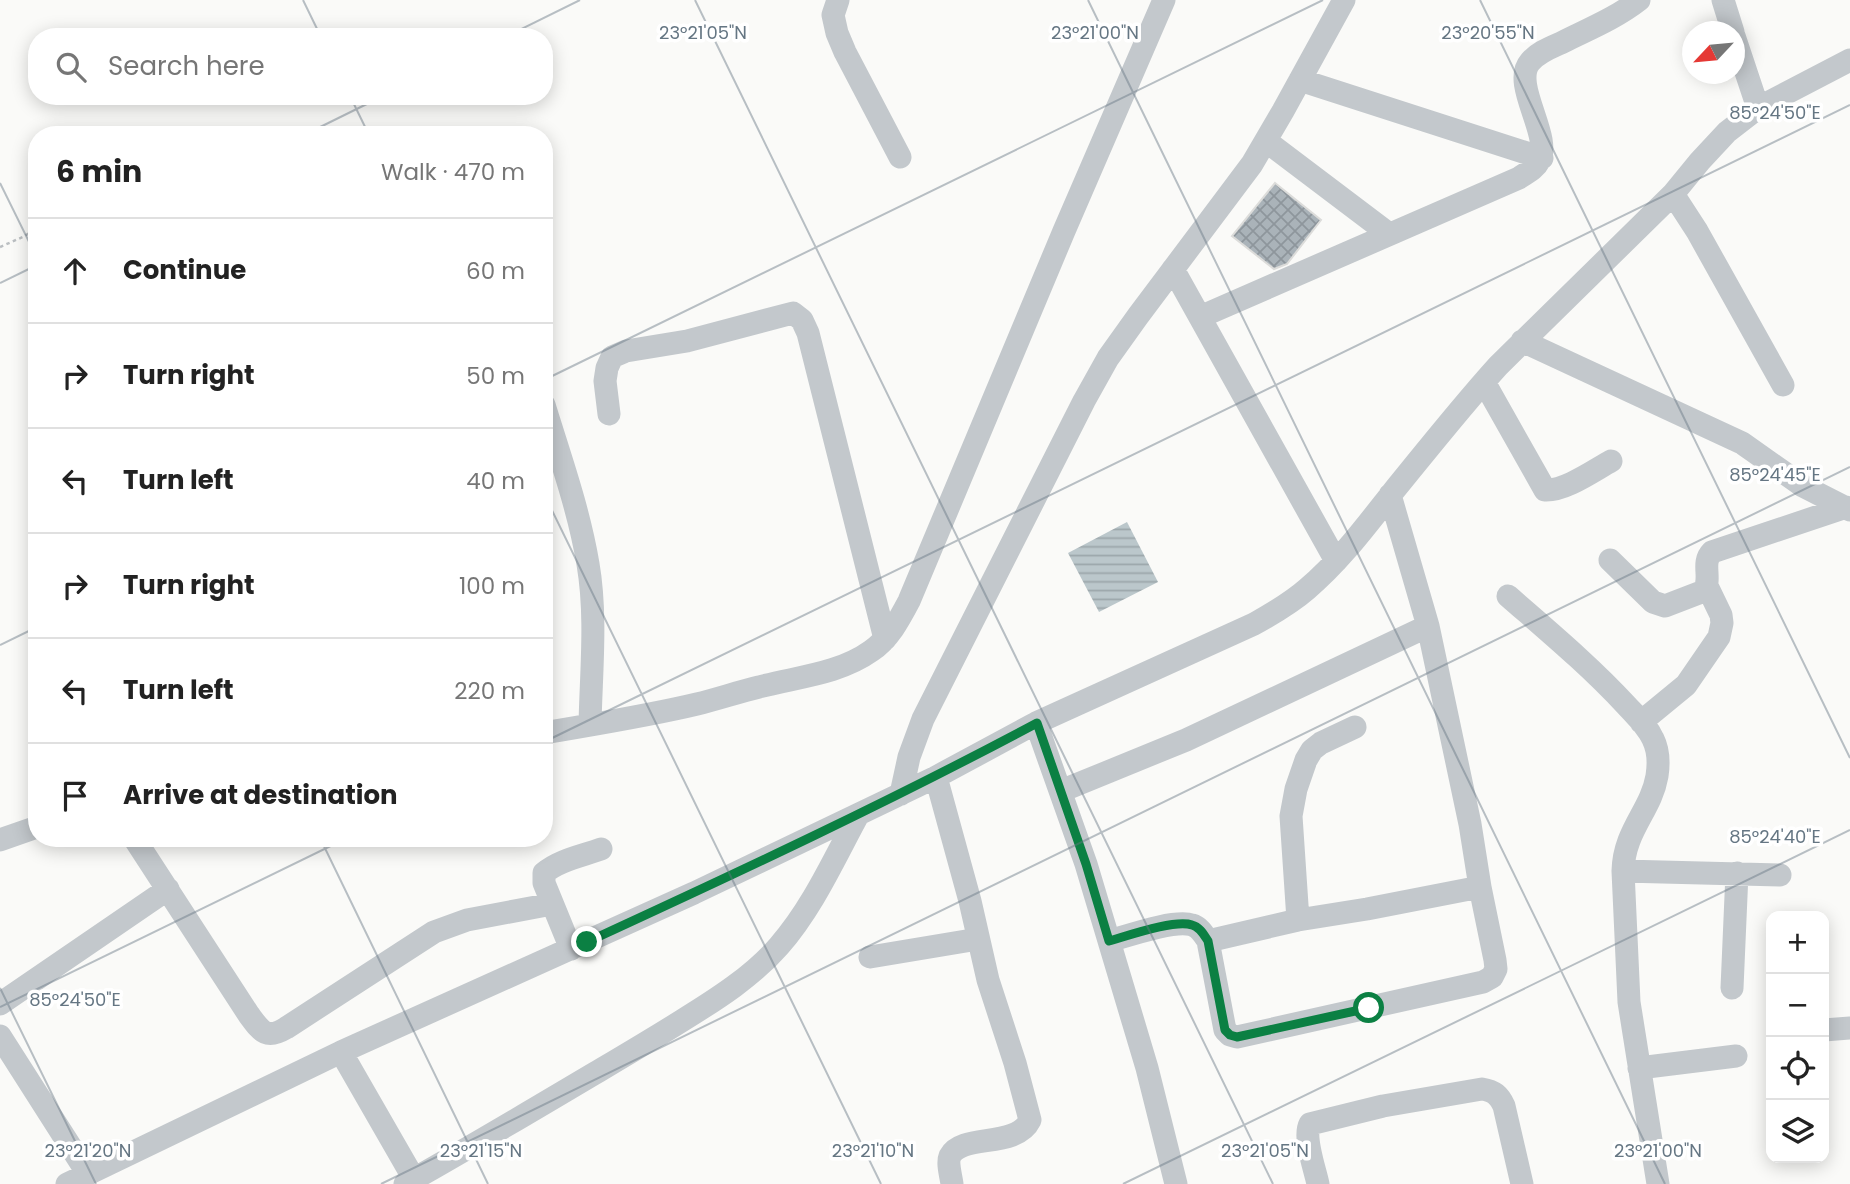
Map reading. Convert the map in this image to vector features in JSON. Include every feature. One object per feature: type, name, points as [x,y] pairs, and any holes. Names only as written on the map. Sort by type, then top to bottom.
[{"type":"street","points":[[838,0],[833,15],[837,33],[900,157]]},
{"type":"street","points":[[553,731],[697,704],[811,675],[852,662],[885,639],[909,601],[1164,0]]},
{"type":"street","points":[[901,794],[909,757],[923,719],[1084,401],[1108,358],[1252,164],[1344,0]]},
{"type":"street","points":[[1200,317],[1519,178],[1535,167],[1542,158],[1542,144],[1527,90],[1525,75],[1529,63],[1543,52],[1624,12],[1639,0]]},
{"type":"street","points":[[1723,0],[1730,21]]},
{"type":"street","points":[[67,1184],[341,1052],[694,893],[936,777],[1037,723],[1278,611],[1308,588],[1336,561],[1484,382],[1522,341],[1673,194],[1727,132],[1758,108],[1850,60]]},
{"type":"street","points":[[1745,68],[1758,108]]},
{"type":"street","points":[[1300,80],[1542,158]]},
{"type":"street","points":[[1266,141],[1389,234]]},
{"type":"street","points":[[1673,194],[1698,231],[1783,386]]},
{"type":"street","points":[[1173,269],[1336,561]]},
{"type":"street","points":[[609,414],[605,381],[612,357],[626,351],[687,341],[793,313],[802,320],[808,333],[885,639]]},
{"type":"street","points":[[1522,341],[1742,443],[1803,485],[1848,509]]},
{"type":"street","points":[[1484,382],[1545,490],[1565,486],[1611,461]]},
{"type":"street","points":[[553,435],[580,525],[588,566],[592,614],[590,725]]},
{"type":"street","points":[[1109,941],[1178,924],[1192,925],[1201,930],[1208,941],[1225,1030],[1237,1037],[1483,982],[1492,977],[1496,969],[1495,960],[1470,824],[1428,626],[1390,495]]},
{"type":"street","points":[[1641,722],[1686,685],[1719,637],[1721,615],[1707,586],[1708,556],[1713,552],[1848,509]]},
{"type":"street","points":[[1610,560],[1658,605],[1665,606],[1686,599],[1707,586]]},
{"type":"street","points":[[1508,596],[1610,688],[1641,722],[1657,747],[1656,778],[1652,793],[1628,842],[1623,871],[1627,985],[1658,1184]]},
{"type":"street","points":[[1061,791],[1186,740],[1428,626]]},
{"type":"street","points":[[1037,723],[1086,864],[1147,1068],[1176,1184]]},
{"type":"street","points":[[1298,920],[1291,816],[1296,789],[1312,750],[1355,727]]},
{"type":"street","points":[[936,777],[988,980],[1028,1106],[1030,1120],[1026,1129],[1017,1134],[956,1150],[950,1156],[949,1164],[952,1184]]},
{"type":"street","points":[[341,1052],[409,1181],[631,1052],[718,998],[752,971],[777,948],[796,925],[859,814]]},
{"type":"street","points":[[0,840],[28,830]]},
{"type":"street","points":[[140,847],[249,1015],[267,1034],[277,1034],[434,932],[467,920],[552,904]]},
{"type":"street","points":[[571,949],[544,883],[544,873],[561,863],[601,849]]},
{"type":"street","points":[[1623,871],[1780,874]]},
{"type":"street","points":[[1732,988],[1737,873]]},
{"type":"street","points":[[1208,941],[1298,920],[1480,887]]},
{"type":"street","points":[[0,1004],[168,889]]},
{"type":"street","points":[[870,957],[978,939]]},
{"type":"street","points":[[1829,1030],[1850,1028]]},
{"type":"street","points":[[0,1036],[88,1174]]},
{"type":"street","points":[[1639,1068],[1735,1056]]},
{"type":"street","points":[[1318,1184],[1308,1138],[1307,1129],[1310,1124],[1383,1106],[1482,1088],[1491,1090],[1504,1106],[1522,1184]]},
{"type":"path","points":[[0,247],[28,234]]},
{"type":"shaded area","points":[[1127,522],[1158,582],[1099,612],[1068,553]]},
{"type":"building","points":[[1275,183],[1321,220],[1287,264],[1274,269],[1232,236]]},
{"type":"route","points":[[587,942],[879,805],[1037,723],[1086,864],[1109,941],[1178,924],[1192,925],[1201,930],[1208,941],[1225,1030],[1237,1037],[1369,1008]]}]
